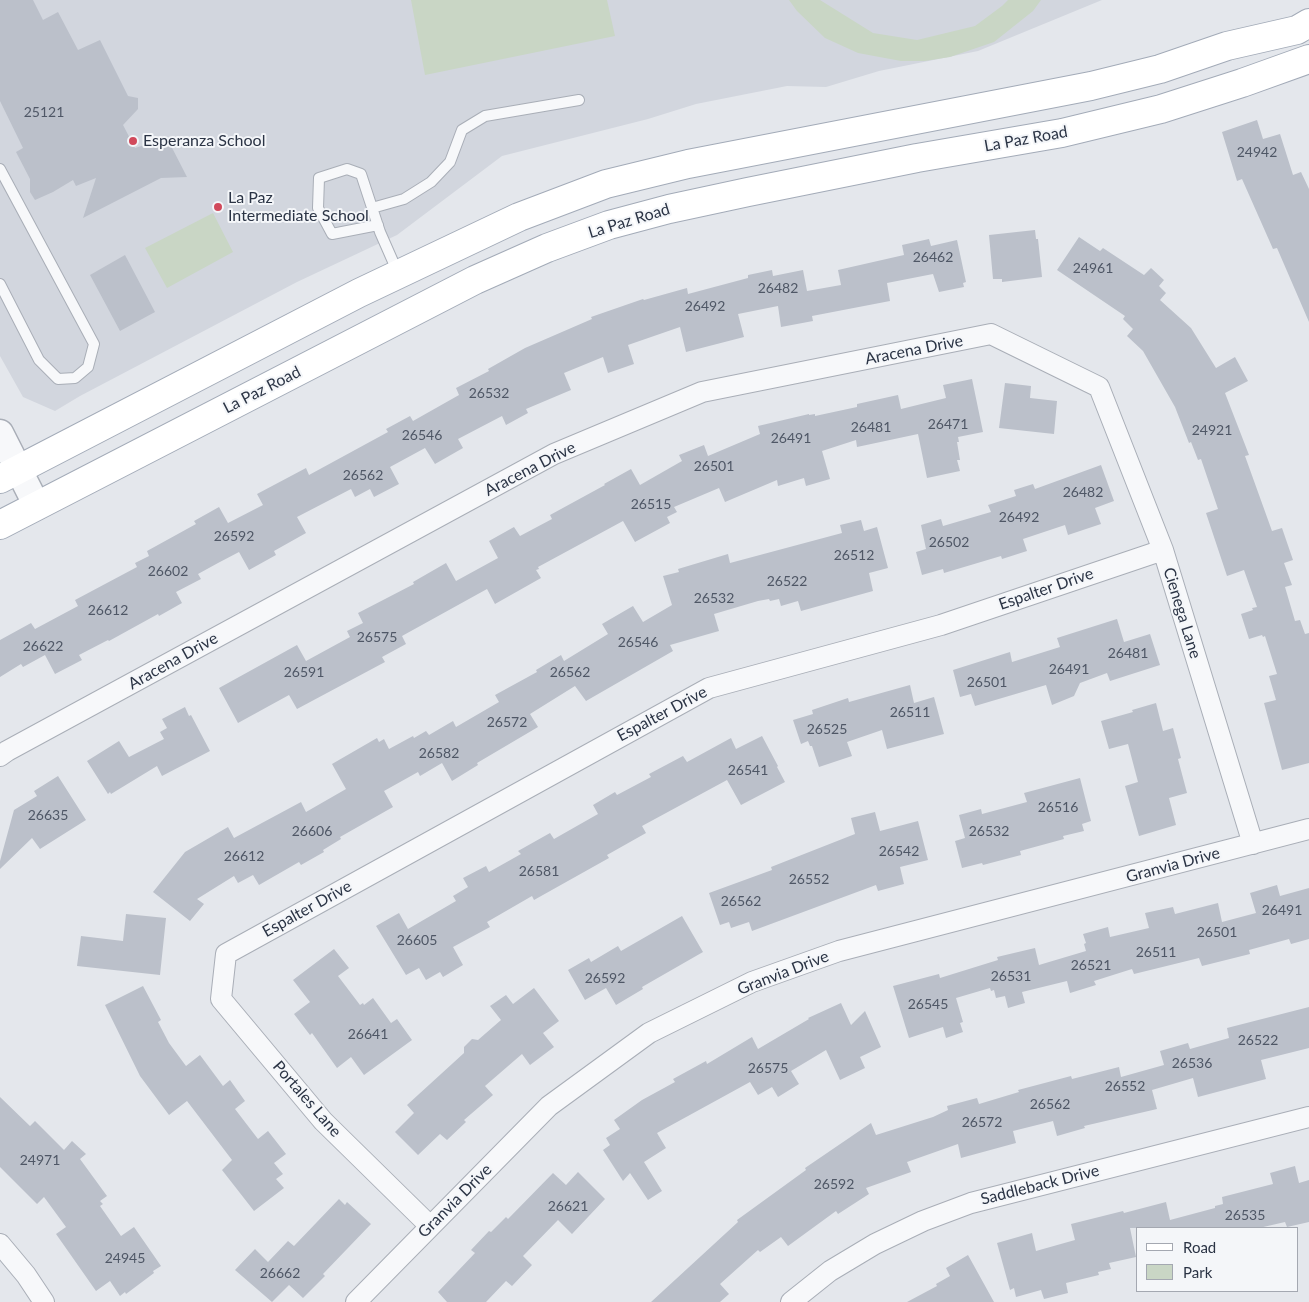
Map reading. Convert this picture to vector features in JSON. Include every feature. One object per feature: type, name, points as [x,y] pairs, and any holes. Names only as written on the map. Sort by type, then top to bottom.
[{"type":"main road","points":[[9,474],[398,274],[519,217],[606,184],[688,164],[1091,86],[1303,26]]},
{"type":"main road","name":"La Paz Road","points":[[0,525],[475,280],[547,248],[609,225],[669,209],[748,192],[917,158],[1062,133],[1160,109],[1242,83],[1309,58]]},
{"type":"street","points":[[1303,26],[1309,58]]},
{"type":"street","name":"Aracena Drive","points":[[0,756],[24,741],[554,454],[702,392],[991,334],[1099,387]]},
{"type":"street","name":"Cienega Lane","points":[[1099,387],[1163,550],[1253,844]]},
{"type":"street","points":[[0,433],[9,474],[37,506]]},
{"type":"street","name":"Espalter Drive","points":[[226,954],[709,688],[941,625],[1163,550]]},
{"type":"street","name":"Granvia Drive","points":[[356,1302],[549,1106],[649,1033],[752,982],[839,951],[1309,829]]},
{"type":"street","name":"Portales Lane","points":[[226,954],[221,999],[323,1121],[430,1226]]},
{"type":"street","name":"Saddleback Drive","points":[[791,1302],[830,1272],[875,1244],[923,1221],[971,1203],[1309,1117]]},
{"type":"street","points":[[0,1244],[26,1275],[44,1302]]},
{"type":"lane","points":[[372,208],[404,199],[431,182],[450,162],[462,130],[485,116],[579,100]]},
{"type":"lane","points":[[0,169],[94,344],[88,367],[74,378],[58,379],[39,360],[0,284]]},
{"type":"lane","points":[[378,225],[332,234],[318,208],[319,178],[347,169],[361,174],[378,225],[398,274]]},
{"type":"shaded area","name":"La Paz Intermediate School","points":[[0,0],[1102,0],[978,51],[879,71],[826,87],[787,86],[696,104],[648,119],[502,156],[397,235],[297,282],[55,411],[23,397],[0,356]]},
{"type":"green space","points":[[411,0],[607,0],[615,36],[425,75]]},
{"type":"green space","points":[[789,0],[820,0],[873,33],[917,40],[975,26],[1008,0],[1041,0],[1033,11],[994,42],[950,57],[925,61],[901,61],[858,53],[825,38],[797,11]]},
{"type":"green space","points":[[213,213],[233,252],[167,288],[145,248]]},
{"type":"building","name":"Esperanza School","points":[[0,0],[33,0],[43,20],[58,12],[78,50],[100,40],[128,96],[138,98],[138,109],[123,125],[135,148],[167,138],[187,177],[161,178],[83,218],[96,178],[76,186],[73,180],[35,200],[30,192],[30,179],[16,152],[23,148],[0,101]]},
{"type":"building","points":[[1257,120],[1263,139],[1280,134],[1293,175],[1301,172],[1309,189],[1309,322],[1277,248],[1273,249],[1242,179],[1237,181],[1222,132]]},
{"type":"building","points":[[1035,230],[1036,239],[1038,239],[1042,277],[1002,282],[1002,279],[993,279],[989,235]]},
{"type":"building","points":[[1079,237],[1100,251],[1103,248],[1144,275],[1151,268],[1164,280],[1159,286],[1166,293],[1160,300],[1191,328],[1216,368],[1235,357],[1248,381],[1225,393],[1249,455],[1245,456],[1272,531],[1282,528],[1293,560],[1284,563],[1292,585],[1285,587],[1295,621],[1300,620],[1305,634],[1309,633],[1309,763],[1282,770],[1264,703],[1276,700],[1269,676],[1277,674],[1265,636],[1263,637],[1262,635],[1249,639],[1241,614],[1257,607],[1244,570],[1227,576],[1206,513],[1218,509],[1201,459],[1198,460],[1191,442],[1189,443],[1175,407],[1143,351],[1127,336],[1133,329],[1123,319],[1125,316],[1057,270]]},
{"type":"building","points":[[929,239],[931,246],[957,240],[966,282],[963,283],[964,287],[939,292],[933,274],[887,283],[890,301],[812,316],[813,321],[781,327],[778,306],[738,314],[744,337],[686,352],[680,327],[628,345],[634,364],[608,373],[603,357],[564,373],[571,390],[526,409],[528,413],[506,425],[502,416],[458,439],[463,448],[435,464],[425,448],[390,467],[399,484],[374,497],[370,489],[355,497],[351,489],[297,517],[306,533],[274,551],[276,555],[249,570],[239,552],[218,563],[198,574],[201,579],[176,592],[182,603],[79,655],[82,660],[55,674],[45,655],[23,667],[21,664],[0,677],[0,640],[31,623],[35,629],[78,606],[75,600],[137,567],[135,563],[149,556],[147,551],[196,524],[194,521],[219,507],[228,523],[263,505],[257,494],[306,468],[309,475],[388,432],[386,429],[410,416],[413,421],[459,395],[456,388],[489,371],[488,369],[525,348],[592,319],[591,317],[643,299],[687,288],[688,294],[748,278],[748,275],[772,270],[773,276],[803,270],[807,291],[841,285],[838,270],[904,255],[902,245]]},
{"type":"building","points":[[125,255],[155,312],[120,331],[90,275]]},
{"type":"building","points":[[972,379],[983,432],[958,437],[960,460],[957,460],[960,471],[927,478],[918,434],[857,447],[856,440],[822,451],[830,479],[806,486],[804,478],[778,486],[777,480],[725,502],[719,488],[674,507],[677,512],[667,517],[670,523],[635,542],[623,521],[538,567],[539,569],[536,570],[541,578],[495,604],[487,589],[402,636],[406,644],[382,657],[385,662],[297,709],[289,695],[238,723],[219,688],[297,645],[306,661],[350,637],[347,631],[363,623],[358,613],[414,584],[413,582],[446,563],[456,581],[498,558],[489,541],[514,527],[520,536],[552,519],[550,515],[631,469],[640,485],[682,461],[679,455],[704,445],[708,456],[760,434],[758,426],[809,414],[815,414],[815,416],[857,407],[857,404],[898,395],[901,409],[946,398],[943,385]]},
{"type":"building","points":[[1005,383],[1031,386],[1030,398],[1057,401],[1054,434],[999,428]]},
{"type":"building","points":[[1101,465],[1114,501],[1095,508],[1101,524],[1068,535],[1065,525],[1023,539],[1027,551],[1002,559],[1001,556],[944,573],[943,569],[922,575],[916,552],[926,549],[921,525],[941,519],[943,526],[991,512],[988,505],[1016,496],[1014,490],[1033,484],[1035,489]]},
{"type":"building","points":[[861,520],[864,531],[877,527],[888,568],[869,573],[873,591],[801,611],[798,601],[781,606],[779,599],[770,601],[769,599],[714,614],[719,631],[670,645],[673,651],[586,701],[575,686],[530,714],[538,727],[477,763],[478,765],[452,781],[442,763],[420,776],[418,772],[384,791],[393,807],[340,837],[341,839],[323,850],[324,852],[301,865],[299,862],[259,885],[253,875],[238,883],[234,876],[197,899],[204,904],[190,921],[153,892],[185,852],[228,827],[234,838],[301,802],[306,812],[346,789],[332,764],[377,738],[379,742],[384,739],[389,749],[426,731],[429,735],[453,721],[456,727],[499,702],[495,695],[537,672],[536,670],[561,655],[564,661],[608,634],[602,624],[633,606],[643,622],[672,605],[663,576],[679,572],[678,569],[728,554],[730,563],[842,533],[840,525]]},
{"type":"building","points":[[1117,619],[1124,642],[1150,634],[1160,665],[1110,681],[1107,673],[1080,683],[1074,696],[1052,705],[1046,685],[975,706],[971,694],[960,697],[953,670],[1010,652],[1012,662],[1060,647],[1057,638]]},
{"type":"building","points":[[910,685],[914,703],[934,697],[944,734],[887,749],[882,730],[847,742],[852,756],[819,767],[812,746],[810,746],[808,741],[801,744],[793,720],[813,714],[812,710],[848,698],[849,702]]},
{"type":"building","points":[[1156,703],[1163,731],[1173,728],[1181,758],[1178,759],[1187,793],[1169,798],[1176,825],[1139,836],[1125,786],[1138,782],[1128,744],[1109,749],[1101,721]]},
{"type":"building","points":[[185,707],[210,751],[162,776],[157,766],[108,794],[87,761],[119,741],[129,757],[164,739],[160,732],[167,728],[162,719]]},
{"type":"building","points":[[762,736],[785,782],[741,805],[727,780],[642,826],[646,833],[607,855],[609,858],[534,900],[532,896],[487,922],[490,927],[453,947],[463,965],[443,977],[440,972],[426,980],[419,968],[406,975],[376,926],[399,913],[408,929],[456,901],[453,896],[468,887],[463,878],[486,866],[489,872],[521,854],[518,851],[550,833],[554,839],[598,814],[593,805],[615,792],[617,795],[651,777],[649,774],[683,756],[687,762],[731,738],[736,749]]},
{"type":"building","points":[[58,776],[86,820],[40,849],[32,838],[0,869],[0,861],[14,810],[37,796],[34,791]]},
{"type":"building","points":[[1080,778],[1091,821],[1082,824],[1084,831],[1063,836],[1064,839],[1020,851],[1021,855],[983,865],[982,863],[962,868],[955,841],[965,838],[959,815],[981,809],[982,814],[1027,802],[1024,793]]},
{"type":"building","points":[[875,812],[880,831],[918,821],[928,860],[900,867],[904,884],[878,891],[876,885],[752,931],[749,922],[731,928],[729,922],[720,925],[709,893],[772,870],[771,867],[855,834],[851,818]]},
{"type":"building","points":[[1277,885],[1280,896],[1309,888],[1309,939],[1291,944],[1289,939],[1249,950],[1250,954],[1202,966],[1199,958],[1134,974],[1132,969],[1094,981],[1096,985],[1070,993],[1067,981],[1022,992],[1025,1003],[1008,1008],[1005,996],[996,998],[994,990],[991,991],[990,988],[956,998],[963,1022],[960,1023],[963,1032],[946,1038],[943,1027],[909,1038],[893,986],[939,974],[940,978],[998,960],[997,957],[1035,948],[1039,965],[1086,951],[1083,934],[1108,927],[1110,937],[1149,928],[1145,913],[1173,907],[1175,914],[1218,903],[1222,922],[1256,913],[1250,893]]},
{"type":"building","points":[[126,914],[166,918],[160,975],[77,966],[81,936],[123,941]]},
{"type":"building","points":[[682,916],[703,952],[642,987],[643,989],[616,1005],[606,988],[585,1000],[568,970],[589,958],[591,962],[618,946],[621,951]]},
{"type":"building","points":[[334,949],[349,968],[338,976],[360,1005],[363,1003],[364,1005],[373,998],[391,1023],[397,1019],[412,1040],[364,1075],[351,1057],[337,1068],[312,1033],[310,1035],[294,1014],[310,1002],[293,980]]},
{"type":"building","points":[[143,986],[161,1020],[158,1022],[169,1043],[186,1066],[200,1055],[223,1086],[230,1080],[245,1101],[235,1109],[258,1139],[268,1131],[286,1154],[274,1163],[283,1174],[276,1179],[284,1188],[254,1211],[222,1170],[232,1160],[187,1101],[169,1115],[140,1076],[105,1005]]},
{"type":"building","points":[[534,988],[559,1021],[543,1033],[554,1047],[530,1065],[522,1054],[485,1086],[493,1095],[464,1120],[466,1122],[447,1140],[440,1134],[418,1155],[395,1132],[414,1113],[407,1105],[464,1053],[464,1047],[472,1039],[478,1040],[501,1020],[490,1006],[506,995],[513,1004]]},
{"type":"building","points":[[841,1003],[851,1025],[865,1011],[881,1047],[860,1057],[865,1068],[840,1080],[826,1050],[791,1071],[799,1084],[778,1097],[772,1087],[758,1095],[750,1082],[657,1133],[666,1148],[644,1162],[662,1191],[648,1200],[630,1173],[623,1181],[603,1150],[610,1145],[606,1138],[620,1129],[614,1120],[642,1100],[675,1082],[673,1079],[706,1061],[707,1064],[752,1037],[758,1049],[808,1018]]},
{"type":"building","points":[[1309,1007],[1309,1048],[1261,1060],[1266,1079],[1198,1097],[1193,1078],[1152,1090],[1157,1109],[1084,1126],[1085,1128],[1057,1136],[1053,1121],[1013,1131],[1016,1143],[961,1158],[958,1144],[907,1162],[911,1172],[866,1188],[869,1194],[838,1214],[836,1211],[788,1246],[781,1237],[760,1252],[758,1250],[720,1284],[729,1294],[720,1302],[651,1302],[738,1222],[737,1220],[806,1170],[805,1168],[871,1123],[876,1135],[933,1117],[948,1110],[947,1106],[977,1098],[979,1104],[1019,1092],[1018,1090],[1071,1076],[1072,1079],[1119,1067],[1121,1077],[1164,1065],[1160,1051],[1188,1043],[1190,1049],[1229,1038],[1227,1028]]},
{"type":"building","points":[[0,1097],[30,1126],[35,1121],[64,1150],[72,1141],[86,1154],[80,1159],[107,1196],[100,1201],[103,1204],[100,1206],[121,1236],[134,1227],[161,1266],[153,1271],[154,1273],[126,1294],[125,1292],[120,1296],[110,1281],[96,1291],[56,1234],[66,1227],[44,1197],[37,1204],[0,1167]]},
{"type":"building","points":[[1295,1166],[1299,1183],[1309,1180],[1309,1222],[1287,1227],[1285,1222],[1263,1227],[1130,1228],[1136,1257],[1109,1263],[1111,1269],[1098,1272],[1099,1275],[1066,1283],[1068,1293],[1044,1299],[1041,1290],[1016,1297],[1014,1288],[1010,1290],[997,1243],[1032,1233],[1036,1251],[1075,1240],[1071,1224],[1166,1202],[1170,1220],[1215,1208],[1215,1206],[1223,1204],[1222,1197],[1273,1184],[1270,1173]]},
{"type":"building","points":[[578,1172],[605,1199],[572,1234],[558,1220],[523,1256],[532,1265],[512,1286],[506,1281],[486,1302],[447,1302],[438,1292],[475,1253],[471,1250],[489,1231],[491,1232],[506,1217],[508,1219],[553,1173],[566,1185]]},
{"type":"building","points":[[339,1199],[345,1205],[347,1202],[371,1224],[323,1274],[325,1276],[303,1298],[289,1285],[272,1302],[235,1270],[255,1249],[268,1262],[288,1241],[294,1246]]},
{"type":"building","points":[[968,1255],[994,1302],[907,1302],[937,1286],[936,1284],[950,1276],[946,1268]]},
{"type":"place","name":"Esperanza School","points":[[133,141]]},
{"type":"place","name":"La Paz Intermediate School","points":[[218,207]]}]
